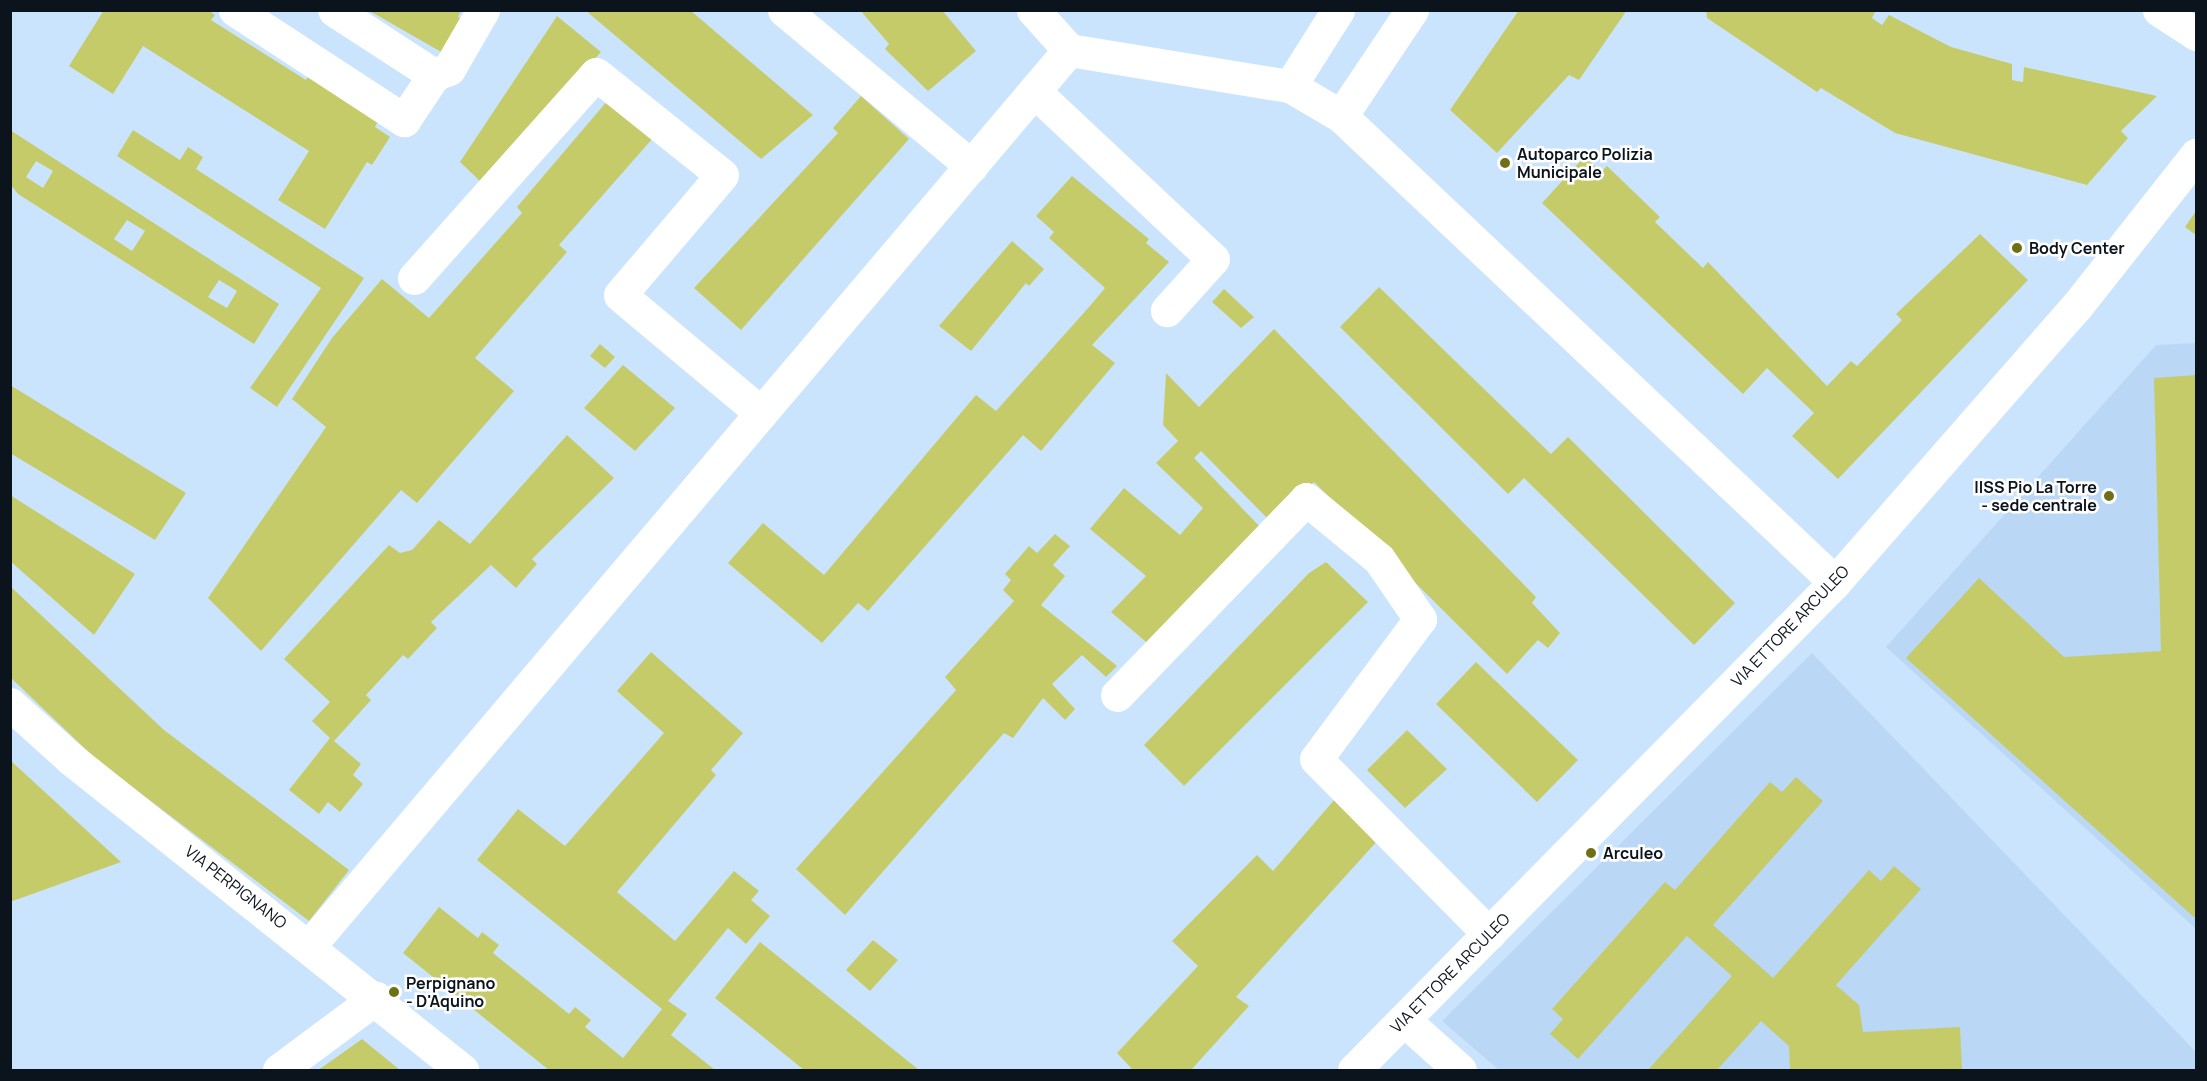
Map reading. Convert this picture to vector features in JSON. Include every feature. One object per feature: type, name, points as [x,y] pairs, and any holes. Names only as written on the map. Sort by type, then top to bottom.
[{"type":"street","points":[[235,10],[404,120],[434,75],[449,69],[483,10]]},
{"type":"street","points":[[334,10],[434,75]]},
{"type":"street","points":[[784,10],[971,166]]},
{"type":"street","points":[[1033,10],[1069,50],[1290,86],[1341,116],[1835,582]]},
{"type":"street","points":[[1290,86],[1338,10]]},
{"type":"street","points":[[1341,116],[1412,10]]},
{"type":"street","points":[[2159,10],[2196,34]]},
{"type":"street","points":[[310,945],[1069,50]]},
{"type":"street","points":[[414,278],[596,74],[722,175],[620,295],[761,413]]},
{"type":"street","points":[[1034,91],[1213,259],[1167,310]]},
{"type":"street","name":"VIA ETTORE ARCULEO","points":[[1354,1071],[1835,582],[2076,307],[2196,155]]},
{"type":"street","points":[[1117,695],[1306,499],[1379,559],[1420,619],[1316,759],[1489,934]]},
{"type":"street","name":"VIA PERPIGNANO","points":[[10,704],[71,759],[310,945],[462,1071]]},
{"type":"street","points":[[279,1071],[376,998]]},
{"type":"street","points":[[1404,1020],[1460,1071]]},
{"type":"shaded area","name":"IISS Pio La Torre - sede centrale","points":[[2196,343],[2196,929],[1886,647],[2156,345]]},
{"type":"shaded area","points":[[1812,653],[2196,1052],[2196,1070],[1499,1070],[1442,1021]]},
{"type":"building","points":[[104,10],[208,10],[215,15],[211,20],[306,80],[309,75],[379,119],[375,127],[390,137],[372,165],[367,162],[325,229],[278,200],[309,151],[143,46],[113,94],[69,66]]},
{"type":"building","points":[[368,10],[461,10],[458,17],[464,20],[443,53]]},
{"type":"building","points":[[585,10],[690,10],[813,115],[761,159]]},
{"type":"building","points":[[860,10],[942,10],[976,51],[928,91],[885,49],[889,44]]},
{"type":"building","points":[[1519,10],[1627,10],[1579,80],[1569,75],[1497,153],[1450,110]]},
{"type":"building","points":[[1706,10],[1876,10],[1872,18],[1882,25],[1889,15],[1951,47],[2012,64],[2012,80],[2023,82],[2024,67],[2157,96],[2121,131],[2128,138],[2087,185],[1895,133],[1821,88],[1817,92],[1707,18]]},
{"type":"building","points":[[557,16],[601,52],[481,182],[460,162]]},
{"type":"building","points":[[861,96],[909,139],[741,330],[694,288],[838,133],[833,128]]},
{"type":"building","points":[[608,100],[653,138],[559,245],[567,252],[475,358],[514,391],[417,503],[401,490],[261,651],[208,598],[326,427],[292,399],[332,338],[382,279],[429,318],[522,213],[517,207]]},
{"type":"building","points":[[10,130],[279,304],[254,344],[18,194],[10,184]],"holes":[[[36,161],[53,171],[43,188],[26,177]],[[127,220],[145,231],[132,251],[114,239]],[[219,280],[237,291],[227,308],[208,297]]]},
{"type":"building","points":[[133,130],[180,160],[188,147],[203,157],[196,169],[364,278],[277,407],[250,388],[321,288],[117,156]]},
{"type":"building","points":[[1585,156],[1601,172],[1607,166],[1660,217],[1655,222],[1703,268],[1708,262],[1827,386],[1851,361],[1857,366],[1902,320],[1896,314],[1980,234],[2028,280],[1838,479],[1792,436],[1814,413],[1767,368],[1743,394],[1542,203]]},
{"type":"building","points":[[1072,176],[1149,239],[1146,243],[1169,262],[1092,345],[1115,363],[1041,451],[1023,435],[868,611],[858,603],[822,643],[728,563],[763,523],[824,575],[976,395],[996,411],[1089,307],[1105,288],[1049,238],[1054,232],[1036,216]]},
{"type":"building","points":[[2196,211],[2196,235],[2185,227]]},
{"type":"building","points":[[1012,241],[1044,269],[1029,286],[1026,283],[971,351],[939,326]]},
{"type":"building","points":[[1379,287],[1551,454],[1568,437],[1735,603],[1694,645],[1524,478],[1508,494],[1340,327]]},
{"type":"building","points":[[1224,289],[1254,317],[1241,328],[1212,302]]},
{"type":"building","points":[[1274,329],[1536,597],[1532,603],[1560,633],[1548,648],[1538,640],[1507,674],[1314,482],[1272,523],[1201,451],[1194,458],[1264,531],[1152,647],[1111,612],[1146,576],[1090,529],[1124,488],[1180,535],[1203,508],[1156,463],[1178,441],[1163,425],[1166,373],[1199,407]]},
{"type":"building","points":[[600,344],[615,357],[605,368],[590,356]]},
{"type":"building","points":[[623,365],[675,408],[635,451],[584,408]]},
{"type":"building","points":[[2196,375],[2196,919],[1906,658],[1979,578],[2064,657],[2161,651],[2154,378]]},
{"type":"building","points":[[10,385],[186,493],[155,540],[10,453]]},
{"type":"building","points":[[567,435],[614,478],[532,559],[537,564],[516,588],[491,565],[431,622],[437,628],[408,659],[403,655],[366,695],[371,700],[334,741],[361,764],[353,775],[363,784],[340,812],[328,802],[319,814],[289,790],[330,738],[312,721],[330,702],[284,659],[389,545],[400,553],[412,550],[439,520],[470,544]]},
{"type":"building","points":[[10,495],[135,574],[94,635],[10,561]]},
{"type":"building","points":[[1055,534],[1070,546],[1053,565],[1065,576],[1041,605],[1117,666],[1106,677],[1082,655],[1052,684],[1075,709],[1065,720],[1043,698],[1013,738],[1004,733],[845,915],[796,869],[956,690],[945,677],[1014,601],[1003,590],[1011,580],[1005,574],[1029,546],[1037,553]]},
{"type":"building","points":[[1326,562],[1368,602],[1184,786],[1144,745],[1309,573]]},
{"type":"building","points":[[10,586],[164,730],[349,870],[309,921],[98,761],[10,677]]},
{"type":"building","points":[[651,652],[743,733],[711,770],[716,775],[617,892],[675,941],[734,871],[759,891],[751,900],[770,916],[746,944],[728,928],[668,1001],[687,1014],[671,1035],[715,1070],[549,1070],[403,953],[439,907],[478,938],[482,932],[499,945],[493,953],[569,1014],[575,1007],[591,1020],[585,1027],[623,1058],[662,1009],[477,860],[518,809],[565,846],[664,733],[617,691]]},
{"type":"building","points":[[1476,662],[1578,760],[1537,802],[1436,704]]},
{"type":"building","points":[[1407,730],[1447,769],[1405,808],[1367,770]]},
{"type":"building","points":[[10,760],[121,862],[10,902]]},
{"type":"building","points":[[1796,777],[1823,801],[1713,925],[1773,978],[1869,870],[1881,881],[1894,866],[1921,889],[1836,985],[1859,1005],[1863,1032],[1960,1027],[1962,1070],[1790,1070],[1789,1046],[1761,1021],[1717,1070],[1648,1070],[1732,976],[1687,936],[1578,1059],[1550,1034],[1563,1019],[1552,1009],[1665,882],[1675,890],[1770,782],[1782,792]]},
{"type":"building","points":[[1335,799],[1379,839],[1236,997],[1249,1006],[1191,1070],[1133,1070],[1117,1053],[1198,966],[1172,941],[1257,855],[1273,871]]},
{"type":"building","points":[[873,940],[898,960],[870,991],[846,970]]},
{"type":"building","points":[[760,942],[919,1070],[804,1070],[715,998]]},
{"type":"building","points":[[362,1039],[400,1070],[318,1070],[334,1059]]},
{"type":"place","name":"Autoparco Polizia Municipale","points":[[1505,163]]},
{"type":"place","name":"Body Center","points":[[2017,248]]},
{"type":"place","name":"IISS Pio La Torre - sede centrale","points":[[2109,496]]},
{"type":"place","name":"Arculeo","points":[[1591,853]]},
{"type":"place","name":"Perpignano - D'Aquino","points":[[394,992]]}]
